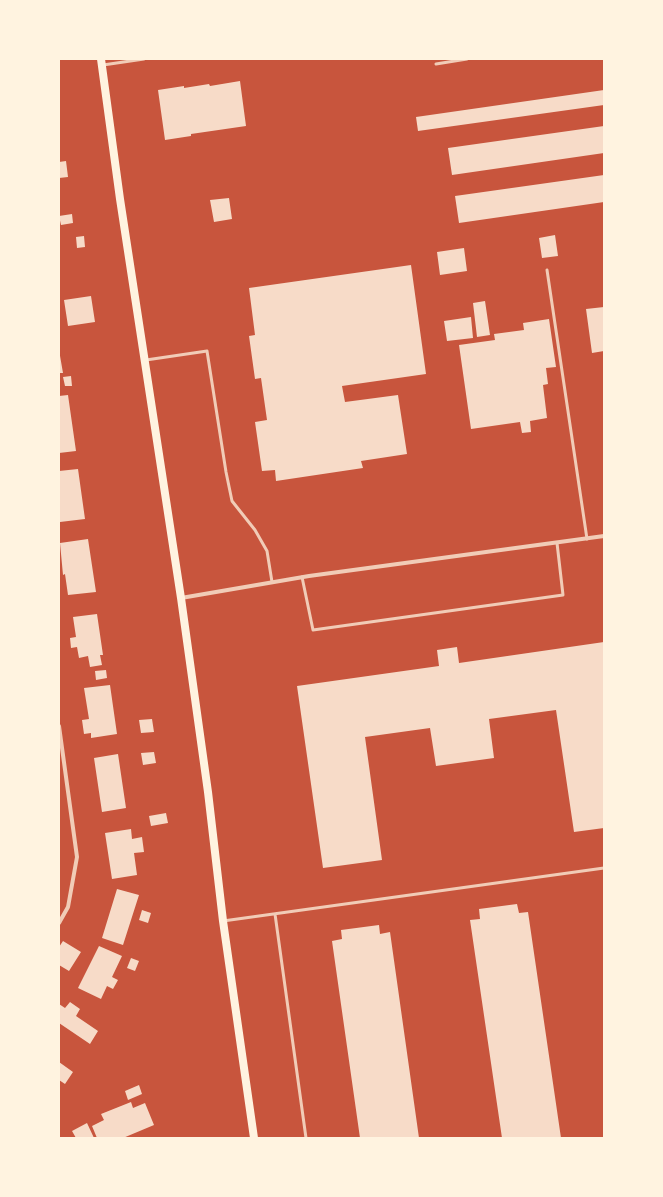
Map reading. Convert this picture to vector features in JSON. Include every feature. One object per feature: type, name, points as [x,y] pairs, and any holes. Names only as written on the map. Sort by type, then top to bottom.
[{"type":"main road","points":[[101,62],[181,598],[208,792],[223,921],[254,1138]]},
{"type":"street","points":[[181,598],[302,577],[604,536]]},
{"type":"street","points":[[59,726],[77,857],[68,908],[59,923]]},
{"type":"lane","points":[[101,62],[144,59]]},
{"type":"lane","points":[[436,64],[467,59]]},
{"type":"lane","points":[[547,270],[587,539]]},
{"type":"lane","points":[[145,361],[207,351],[232,502],[255,530],[267,551],[272,582]]},
{"type":"lane","points":[[302,577],[313,630],[563,595],[557,543]]},
{"type":"lane","points":[[223,921],[604,868]]},
{"type":"lane","points":[[275,914],[306,1138]]},
{"type":"building","points":[[240,81],[246,126],[191,134],[191,136],[165,140],[158,90],[209,84],[210,86]]},
{"type":"building","points":[[604,90],[604,105],[418,131],[416,117]]},
{"type":"building","points":[[604,126],[604,153],[452,175],[448,148]]},
{"type":"building","points":[[66,161],[68,177],[59,178],[59,162]]},
{"type":"building","points":[[604,175],[604,202],[459,223],[455,196]]},
{"type":"building","points":[[229,198],[232,219],[214,222],[210,200]]},
{"type":"building","points":[[72,214],[73,223],[61,225],[59,216]]},
{"type":"building","points":[[555,235],[558,256],[542,258],[539,238]]},
{"type":"building","points":[[84,236],[85,247],[77,248],[76,237]]},
{"type":"building","points":[[464,248],[467,271],[440,275],[437,252]]},
{"type":"building","points":[[411,265],[426,374],[342,386],[345,402],[398,395],[407,454],[361,461],[363,468],[276,481],[275,470],[262,471],[255,422],[267,420],[261,378],[255,379],[249,336],[255,335],[249,288]]},
{"type":"building","points":[[91,296],[95,322],[68,326],[64,300]]},
{"type":"building","points":[[485,301],[490,335],[477,337],[473,303]]},
{"type":"building","points":[[604,307],[604,351],[592,353],[586,309]]},
{"type":"building","points":[[471,317],[473,338],[447,341],[444,321]]},
{"type":"building","points":[[549,319],[556,367],[546,368],[548,384],[543,385],[547,418],[530,421],[531,432],[522,433],[520,422],[471,429],[459,345],[495,340],[494,334],[524,330],[523,323]]},
{"type":"building","points":[[59,350],[63,373],[59,373]]},
{"type":"building","points":[[71,376],[72,386],[65,386],[63,377]]},
{"type":"building","points":[[68,395],[76,451],[59,453],[59,396]]},
{"type":"building","points":[[78,469],[85,519],[60,522],[59,471]]},
{"type":"building","points":[[88,539],[96,592],[68,595],[65,574],[63,575],[60,543]]},
{"type":"building","points":[[97,614],[103,655],[100,655],[102,665],[90,667],[88,656],[79,658],[77,647],[71,648],[70,638],[76,637],[73,617]]},
{"type":"building","points":[[604,642],[604,828],[574,832],[556,710],[489,719],[494,758],[436,766],[430,728],[365,737],[382,860],[323,868],[297,686],[439,666],[437,650],[457,647],[459,663]]},
{"type":"building","points":[[106,670],[107,678],[96,680],[95,671]]},
{"type":"building","points":[[110,685],[117,734],[91,738],[91,733],[84,734],[82,720],[89,719],[84,688]]},
{"type":"building","points":[[152,719],[154,732],[141,733],[139,720]]},
{"type":"building","points":[[154,752],[156,763],[143,765],[141,753]]},
{"type":"building","points":[[118,754],[126,808],[102,812],[94,758]]},
{"type":"building","points":[[166,813],[168,823],[151,826],[149,816]]},
{"type":"building","points":[[131,829],[132,839],[142,837],[144,852],[134,853],[137,875],[112,879],[105,833]]},
{"type":"building","points":[[117,889],[139,895],[123,945],[102,938]]},
{"type":"building","points":[[517,904],[519,913],[528,912],[561,1138],[502,1138],[470,920],[480,919],[479,909]]},
{"type":"building","points":[[142,910],[151,913],[148,923],[139,920]]},
{"type":"building","points":[[379,925],[380,934],[390,932],[419,1138],[360,1138],[332,941],[342,939],[341,930]]},
{"type":"building","points":[[63,941],[81,952],[69,971],[59,965],[59,947]]},
{"type":"building","points":[[99,946],[122,956],[112,977],[118,980],[113,989],[107,986],[101,999],[78,988]]},
{"type":"building","points":[[131,958],[139,961],[135,971],[127,968]]},
{"type":"building","points":[[70,1002],[80,1009],[76,1016],[98,1031],[90,1044],[59,1023],[59,1004],[65,1008]]},
{"type":"building","points":[[59,1062],[73,1072],[65,1084],[59,1080]]},
{"type":"building","points":[[139,1085],[142,1094],[128,1100],[125,1091]]},
{"type":"building","points":[[131,1102],[133,1108],[145,1103],[154,1125],[123,1138],[97,1138],[92,1126],[104,1120],[101,1114]]},
{"type":"building","points":[[87,1123],[94,1138],[76,1138],[72,1131]]}]
